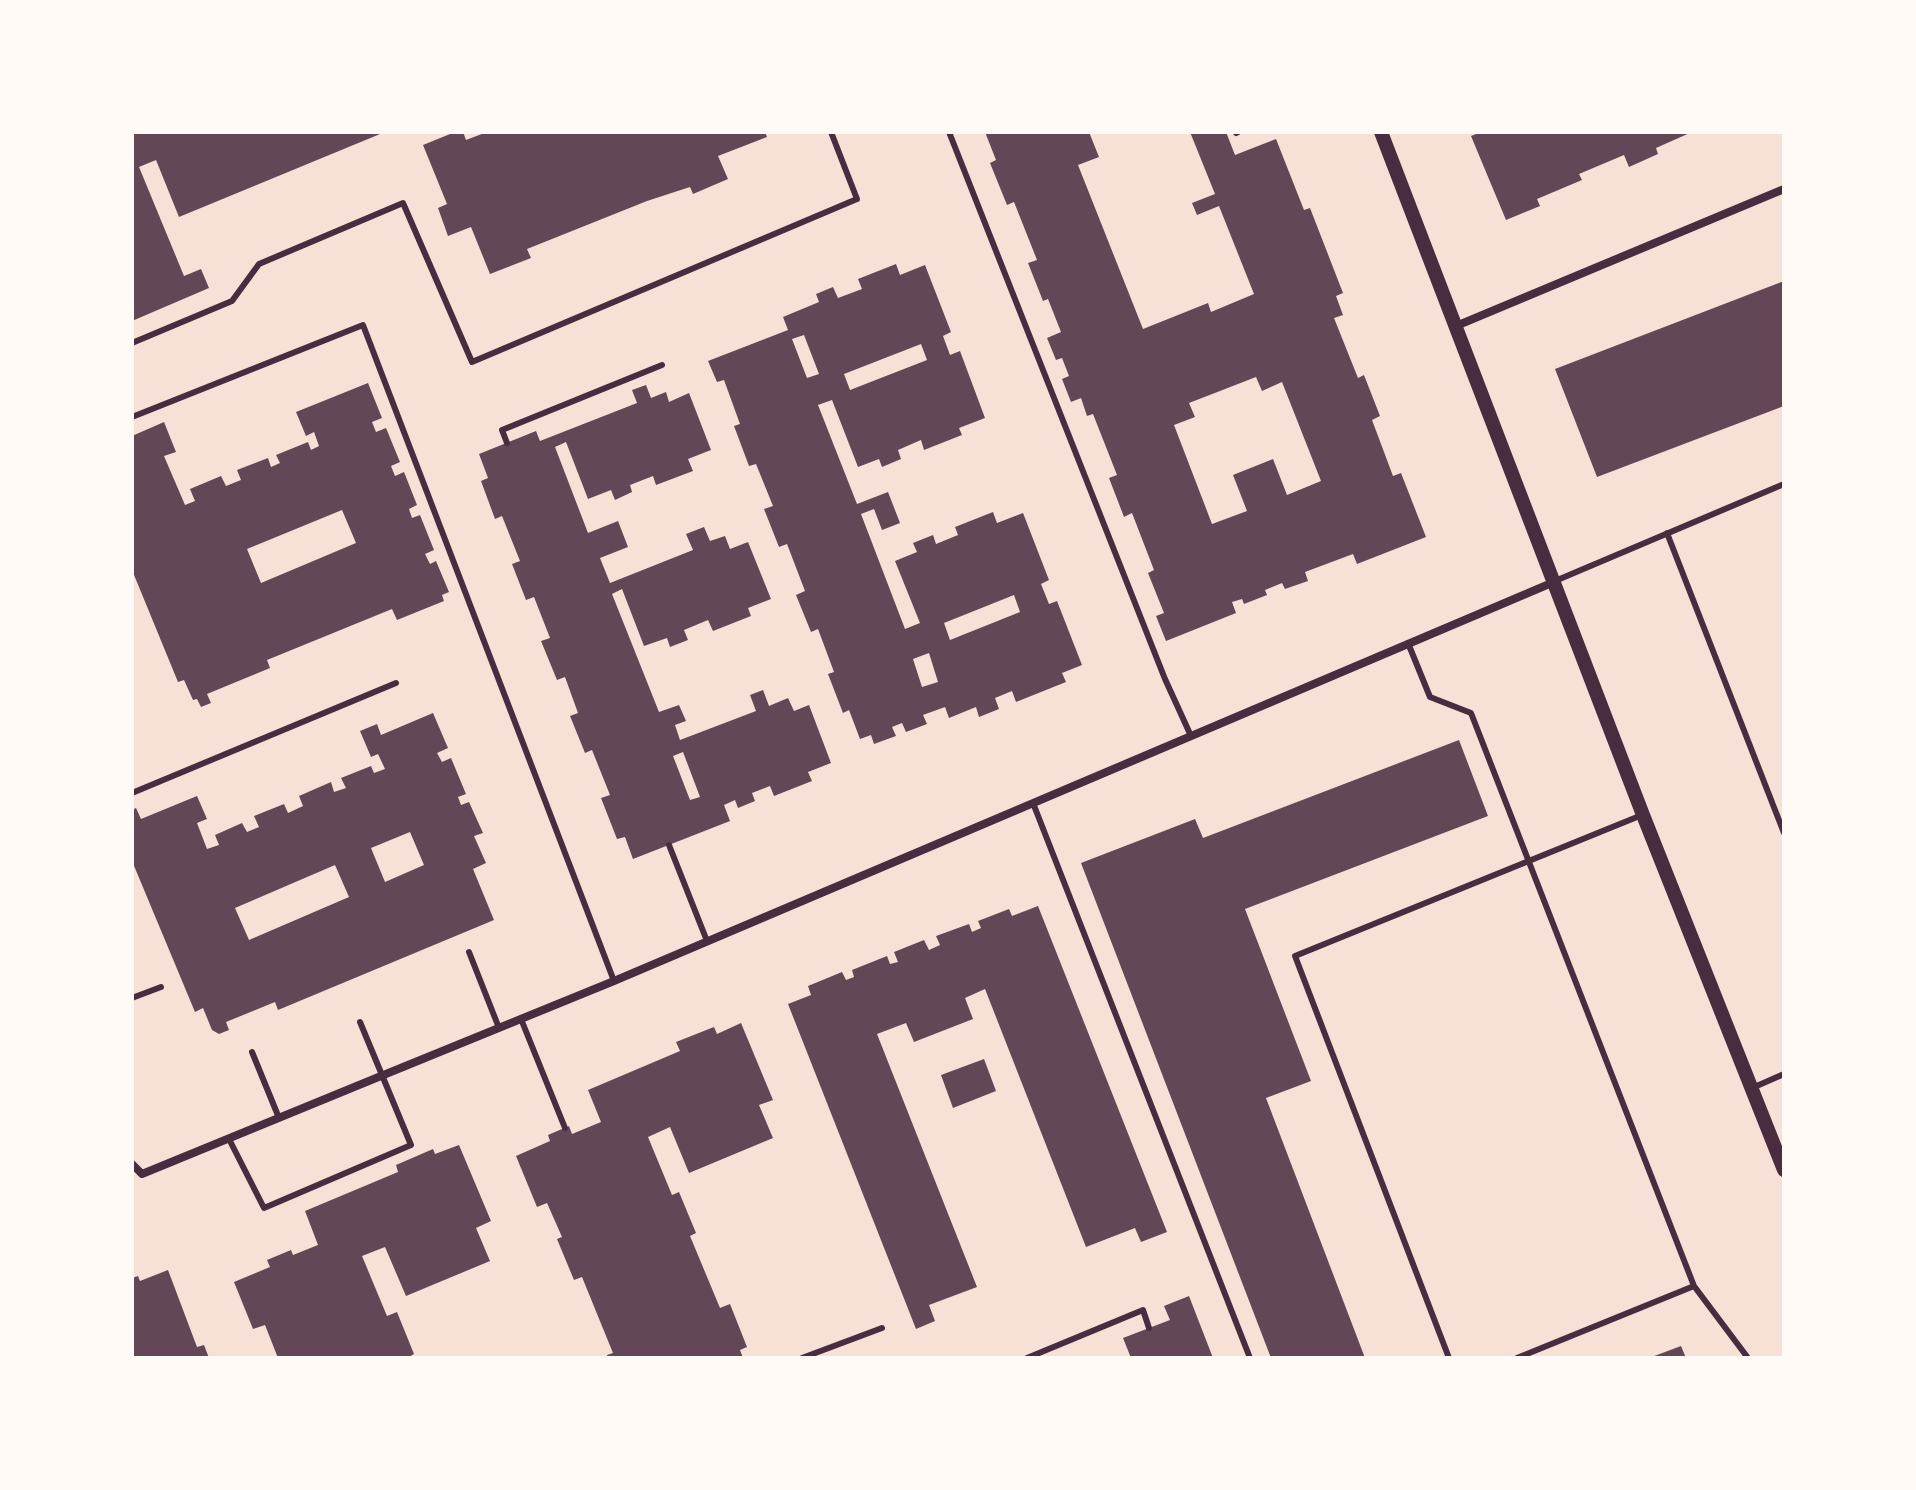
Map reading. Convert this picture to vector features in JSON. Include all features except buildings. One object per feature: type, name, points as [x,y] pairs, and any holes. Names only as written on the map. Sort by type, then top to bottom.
[{"type":"street","points":[[1381,132],[1643,815],[1784,1170]]},
{"type":"street","points":[[1456,326],[1784,189]]},
{"type":"street","points":[[132,1164],[142,1174],[229,1139],[614,981],[1554,582]]},
{"type":"lane","points":[[132,343],[232,301],[259,264],[403,203],[472,362],[857,199],[831,132]]},
{"type":"lane","points":[[949,132],[1165,679],[1191,736]]},
{"type":"lane","points":[[132,417],[363,325],[614,981]]},
{"type":"lane","points":[[507,443],[502,430],[662,365]]},
{"type":"lane","points":[[1554,582],[1784,484]]},
{"type":"lane","points":[[1667,533],[1784,833]]},
{"type":"lane","points":[[1408,643],[1430,697],[1471,713],[1694,1286],[1748,1358]]},
{"type":"lane","points":[[132,793],[396,683]]},
{"type":"lane","points":[[1033,803],[1250,1358]]},
{"type":"lane","points":[[1449,1358],[1295,956],[1643,815]]},
{"type":"lane","points":[[669,845],[707,941]]},
{"type":"lane","points":[[469,952],[499,1028]]},
{"type":"lane","points":[[132,998],[161,987]]},
{"type":"lane","points":[[521,1019],[565,1128]]},
{"type":"lane","points":[[229,1139],[264,1208],[411,1145],[360,1022]]},
{"type":"lane","points":[[252,1052],[279,1118]]},
{"type":"lane","points":[[1752,1088],[1784,1074]]},
{"type":"lane","points":[[1517,1358],[1694,1286]]},
{"type":"lane","points":[[1027,1358],[1143,1310],[1149,1328]]},
{"type":"lane","points":[[802,1358],[882,1328]]}]
